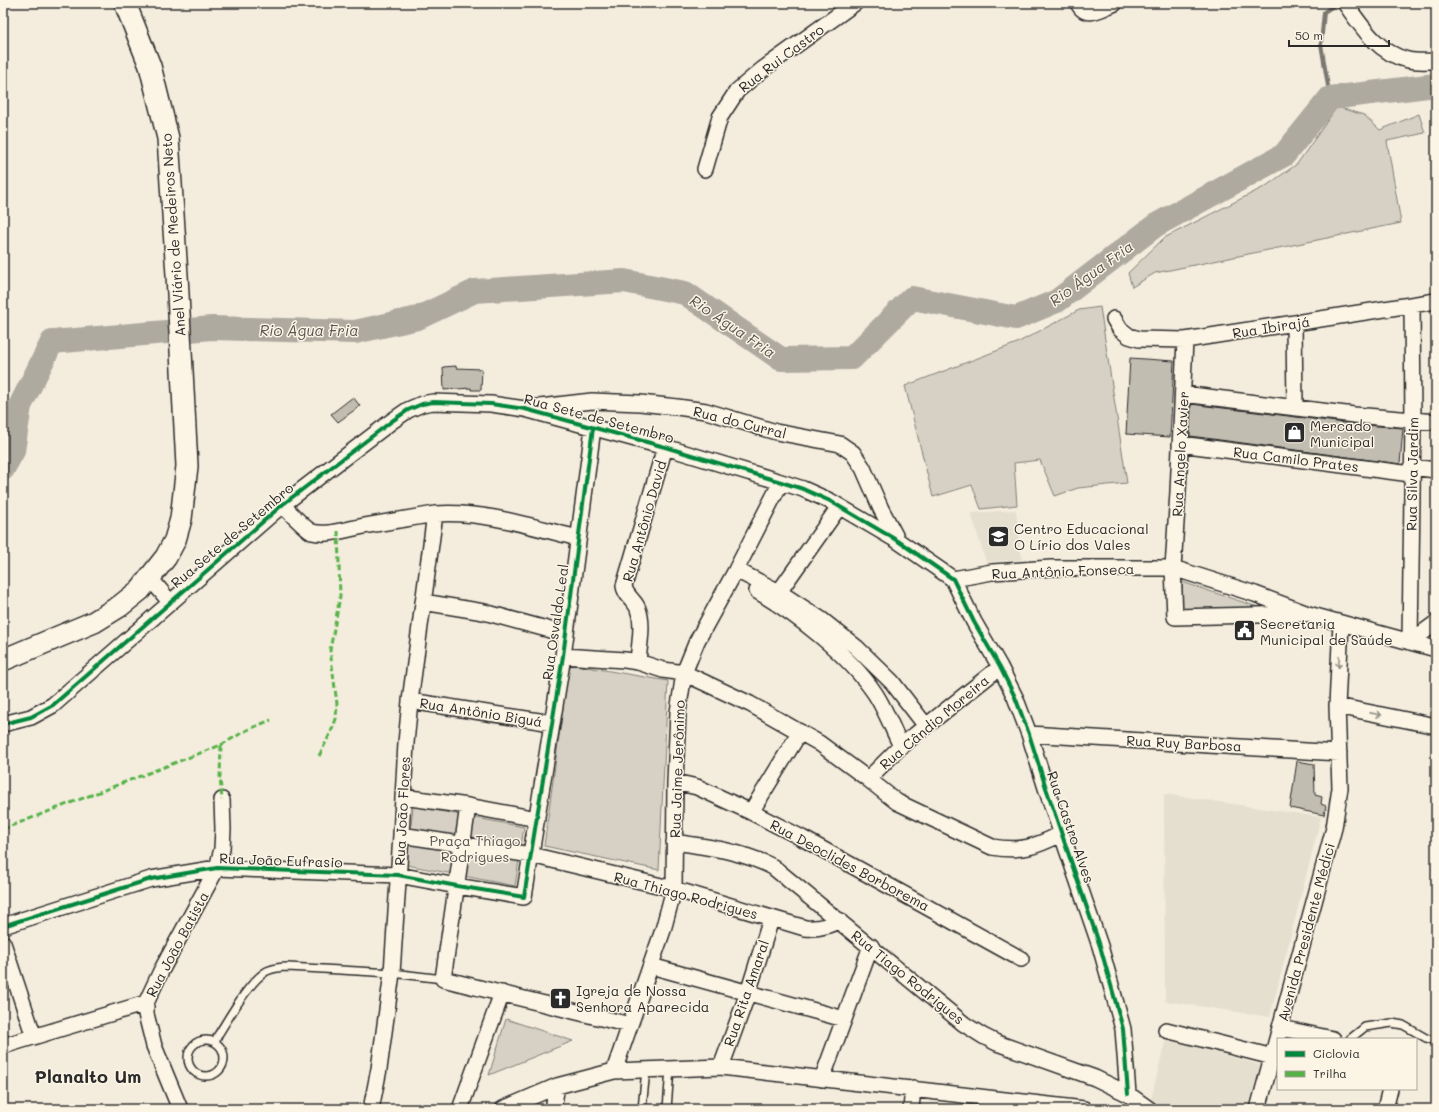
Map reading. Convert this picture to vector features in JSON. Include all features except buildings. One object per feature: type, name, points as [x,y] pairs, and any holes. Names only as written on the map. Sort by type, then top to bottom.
[{"type":"street","name":"Anel Viário de Medeiros Neto","points":[[3,660],[94,622],[120,606],[140,590],[166,557],[175,540],[181,519],[187,466],[168,138],[150,66],[125,3]]},
{"type":"street","name":"Rua Rui Castro","points":[[705,169],[720,117],[737,91],[763,69],[855,3]]},
{"type":"street","points":[[1079,5],[1083,11],[1094,12],[1115,3]]},
{"type":"street","points":[[1346,5],[1374,41],[1388,52],[1408,60],[1436,61]]},
{"type":"street","name":"Rua Ibirajá","points":[[1114,319],[1120,330],[1129,336],[1139,339],[1185,340],[1436,302]]},
{"type":"street","name":"Rua Silva Jardim","points":[[1410,642],[1411,470],[1413,421],[1412,305]]},
{"type":"street","points":[[1294,323],[1295,408]]},
{"type":"street","name":"Rua Angelo Xavier","points":[[1185,340],[1173,568],[1175,617],[1308,614]]},
{"type":"street","points":[[1183,394],[1295,408],[1413,421],[1436,422]]},
{"type":"street","name":"Rua do Curral","points":[[525,409],[592,401],[640,403],[677,407],[706,411],[776,432],[840,444],[852,454],[863,468],[880,509],[898,541]]},
{"type":"street","name":"Rua Sete de Setembro","points":[[3,724],[31,717],[53,705],[282,505],[392,420],[408,410],[422,404],[433,402],[491,404],[525,409],[665,447],[803,489],[830,501],[898,541],[953,579]]},
{"type":"street","name":"Rua Osvaldo Leal","points":[[536,819],[563,656],[593,428]]},
{"type":"street","name":"Rua Camilo Prates","points":[[1180,444],[1411,470],[1436,470]]},
{"type":"street","name":"Rua Antônio David","points":[[638,662],[640,617],[637,607],[625,592],[624,586],[665,447]]},
{"type":"street","name":"Rua Jaime Jerônimo","points":[[614,1071],[651,966],[674,890],[675,782],[678,712],[684,673],[697,641],[781,482]]},
{"type":"street","points":[[282,505],[310,531],[320,533],[434,514],[457,513],[483,516],[578,538]]},
{"type":"street","points":[[779,592],[839,507]]},
{"type":"street","name":"Rua João Flores","points":[[371,1109],[379,1069],[392,973],[402,835],[406,743],[434,514]]},
{"type":"street","name":"Rua Antônio Fonseca","points":[[953,579],[992,572],[1051,568],[1173,568],[1255,594],[1308,614]]},
{"type":"street","points":[[734,573],[779,592],[822,620],[868,658],[892,682],[926,726]]},
{"type":"street","points":[[734,573],[812,628],[844,657],[874,692],[901,746]]},
{"type":"street","points":[[150,578],[170,602]]},
{"type":"street","name":"Rua Castro Alves","points":[[953,579],[974,622],[1000,667],[1015,697],[1029,734],[1061,834],[1083,894],[1114,996],[1123,1029],[1128,1094]]},
{"type":"street","points":[[423,602],[484,612],[565,634]]},
{"type":"street","points":[[1308,614],[1436,649]]},
{"type":"street","name":"Avenida Presidente Médici","points":[[1278,1038],[1334,828],[1340,788],[1337,706],[1341,623]]},
{"type":"street","points":[[1410,642],[1436,623]]},
{"type":"street","points":[[563,656],[625,660],[638,662],[662,670],[684,673],[750,704],[819,743],[897,802],[992,847],[1008,850],[1025,849],[1045,842],[1061,834]]},
{"type":"street","name":"Rua Cândio Moreira","points":[[868,779],[901,746],[1000,667]]},
{"type":"street","name":"Rua Antônio Biguá","points":[[410,701],[552,723]]},
{"type":"street","points":[[1337,706],[1436,726]]},
{"type":"street","points":[[751,812],[800,732]]},
{"type":"street","name":"Rua Ruy Barbosa","points":[[1029,734],[1339,752]]},
{"type":"street","name":"Rua Deoclides Borborema","points":[[675,782],[697,787],[802,838],[1021,959]]},
{"type":"street","points":[[398,876],[524,897],[536,819],[468,806],[403,797]]},
{"type":"street","name":"Rua João Batista","points":[[180,1109],[154,1046],[146,1014],[146,1003],[160,972],[217,868],[222,849],[222,800]]},
{"type":"street","points":[[468,806],[443,979],[630,1025]]},
{"type":"street","points":[[402,835],[531,855]]},
{"type":"street","name":"Rua Tiago Rodrigues","points":[[674,842],[739,853],[765,862],[871,946],[964,1024],[997,1043],[1095,1078],[1128,1094],[1149,1109]]},
{"type":"street","name":"Rua Thiago Rodrigues","points":[[531,855],[674,890],[806,928],[817,929],[829,926],[839,920]]},
{"type":"street","name":"Rua João Eufrasio","points":[[3,926],[151,879],[217,868],[398,876]]},
{"type":"street","name":"Rua Rita Amaral","points":[[721,1067],[748,993],[771,919]]},
{"type":"street","points":[[3,943],[34,1037]]},
{"type":"street","points":[[822,1079],[871,946]]},
{"type":"street","points":[[651,966],[844,1019]]},
{"type":"street","points":[[460,1109],[502,993]]},
{"type":"street","points":[[3,1046],[146,1003]]},
{"type":"street","points":[[1281,1028],[1328,1038]]},
{"type":"street","points":[[1166,1030],[1273,1056]]},
{"type":"street","name":"Avenida Presidente Médici","points":[[1258,1109],[1277,1042]]},
{"type":"street","points":[[503,1109],[531,1103],[557,1086],[614,1071],[721,1067],[913,1088],[1084,1109]]},
{"type":"street","points":[[553,1109],[557,1086]]},
{"type":"street","points":[[911,1109],[913,1088]]},
{"type":"street","points":[[1385,1109],[1390,1090]]},
{"type":"lane","points":[[215,1042],[218,1035],[248,990],[266,972],[273,969],[288,967],[392,973],[443,979]]},
{"type":"lane","points":[[1351,1038],[1365,1027],[1392,1022],[1403,1025],[1426,1038],[1436,1041]]},
{"type":"lane","points":[[210,1040],[215,1042],[223,1051],[223,1064],[220,1069],[210,1075],[198,1074],[190,1065],[189,1060],[191,1049],[199,1041],[210,1040]]},
{"type":"lane","points":[[667,1109],[670,1069]]},
{"type":"lane","points":[[642,1109],[646,1070]]},
{"type":"shaded area","name":"Centro Educacional O Lírio dos Vales","points":[[1016,510],[1022,560],[986,562],[971,513]]},
{"type":"shaded area","points":[[1164,794],[1321,817],[1270,1017],[1165,1001]]},
{"type":"shaded area","points":[[1166,1039],[1261,1065],[1248,1109],[1175,1109],[1150,1103]]},
{"type":"green space","points":[[1337,107],[1364,115],[1380,130],[1419,114],[1425,133],[1387,141],[1401,223],[1155,273],[1132,287],[1128,273],[1164,238],[1266,186],[1297,164]]},
{"type":"green space","points":[[1100,307],[1127,483],[1078,488],[1055,496],[1040,460],[1014,463],[1017,505],[981,509],[972,485],[933,497],[905,386],[1017,343],[1079,310]]},
{"type":"green space","points":[[1182,582],[1267,610],[1182,611]]},
{"type":"green space","points":[[569,664],[668,681],[659,870],[544,846]]},
{"type":"green space","name":"Praça Thiago Rodrigues","points":[[413,806],[524,827],[515,886],[407,865]]},
{"type":"green space","points":[[506,1019],[573,1041],[489,1075]]},
{"type":"waterway","points":[[1330,98],[1321,44],[1324,12],[1338,3]]},
{"type":"waterway","name":"Rio Água Fria","points":[[3,469],[13,451],[20,406],[52,342],[212,328],[355,332],[418,318],[475,291],[624,281],[685,293],[781,359],[852,358],[912,298],[1016,318],[1057,301],[1156,225],[1284,155],[1330,98],[1436,85]]},
{"type":"marked path","points":[[319,756],[336,719],[337,704],[330,650],[340,597],[338,531]]},
{"type":"marked path","points":[[221,745],[247,730],[271,720]]},
{"type":"marked path","points":[[3,829],[221,745],[220,777],[222,800]]},
{"type":"cycle path","points":[[3,724],[31,717],[53,705],[282,505],[392,421],[408,410],[422,404],[433,402],[491,404],[525,409],[665,447],[803,489],[830,501],[898,541],[953,579],[974,622],[1000,667],[1015,697],[1029,734],[1100,946],[1114,996],[1123,1029],[1128,1094]]},
{"type":"cycle path","points":[[3,926],[151,879],[217,868],[398,875],[524,897],[563,656],[593,428]]},
{"type":"place","name":"Mercado Municipal","points":[[1295,433]]},
{"type":"place","name":"Centro Educacional O Lírio dos Vales","points":[[999,536]]},
{"type":"place","name":"Secretaria Municipal de Saúde","points":[[1245,631]]},
{"type":"place","name":"Igreja de Nossa Senhora Aparecida","points":[[560,998]]},
{"type":"district","name":"Planalto Um","points":[[88,1076]]}]
